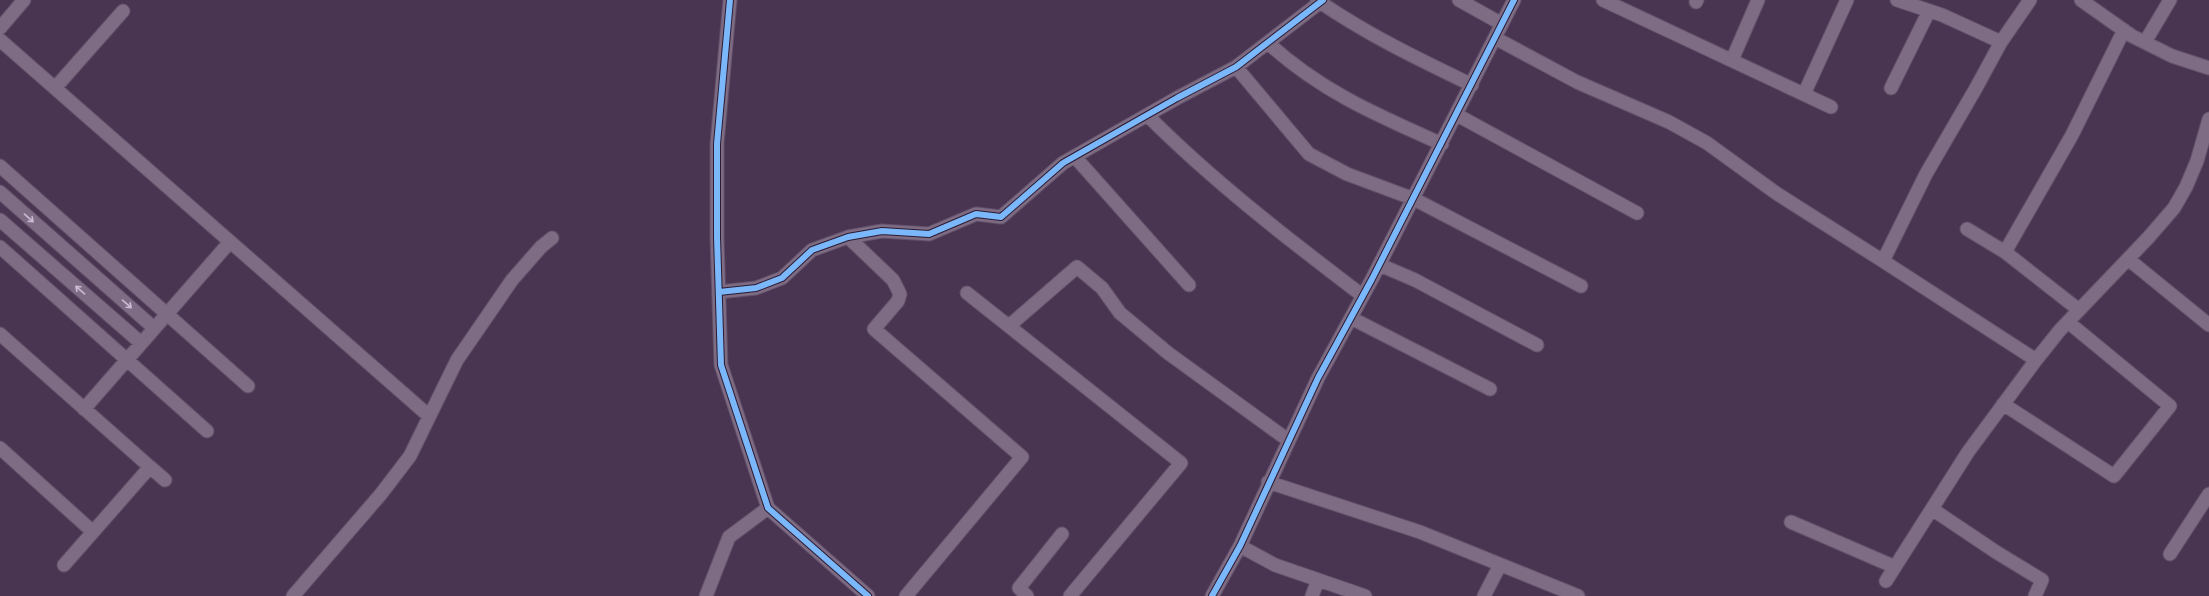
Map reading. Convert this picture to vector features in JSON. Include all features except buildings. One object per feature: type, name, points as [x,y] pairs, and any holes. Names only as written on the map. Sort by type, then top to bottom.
[{"type":"street","points":[[0,28],[24,0]]},
{"type":"street","points":[[730,0],[717,144],[719,292],[722,365],[768,508],[868,596]]},
{"type":"street","points":[[1459,0],[1502,24]]},
{"type":"street","points":[[1212,596],[1240,546],[1268,482],[1318,378],[1414,199],[1514,0]]},
{"type":"street","points":[[1603,0],[1831,107]]},
{"type":"street","points":[[1732,60],[1758,0]]},
{"type":"street","points":[[1804,94],[1847,0]]},
{"type":"street","points":[[1897,0],[1942,15],[2001,42]]},
{"type":"street","points":[[1883,261],[1926,174],[2001,42],[2030,0]]},
{"type":"street","points":[[2081,0],[2124,30],[2145,42],[2172,56],[2209,68]]},
{"type":"street","points":[[2145,42],[2170,0]]},
{"type":"street","points":[[719,292],[756,288],[782,278],[812,250],[848,237],[882,231],[929,234],[976,214],[1001,217],[1063,163],[1147,115],[1236,67],[1320,1],[1358,28],[1402,52],[1472,85]]},
{"type":"street","points":[[55,88],[123,11]]},
{"type":"street","points":[[1892,88],[1929,11]]},
{"type":"street","points":[[2005,252],[2072,134],[2124,30]]},
{"type":"street","points":[[1495,38],[1577,82],[1669,122],[1707,143],[1782,198],[2036,360]]},
{"type":"street","points":[[0,40],[229,243],[429,416]]},
{"type":"street","points":[[1268,43],[1289,62],[1321,86],[1369,111],[1442,144]]},
{"type":"street","points":[[1236,67],[1309,154],[1347,174],[1414,199],[1581,286]]},
{"type":"street","points":[[1147,115],[1188,156],[1259,216],[1363,296]]},
{"type":"street","points":[[1457,115],[1637,213]]},
{"type":"street","points":[[1886,581],[1968,452],[2036,360],[2068,322],[2174,208],[2186,187],[2197,161],[2209,119]]},
{"type":"street","points":[[1075,157],[1188,285]]},
{"type":"street","points":[[0,166],[248,386]]},
{"type":"street","points":[[0,192],[154,328]]},
{"type":"street","points":[[0,220],[141,343]]},
{"type":"street","points":[[1967,229],[2005,252],[2079,310]]},
{"type":"street","points":[[848,237],[894,280],[900,294],[898,301],[874,329],[1022,457],[906,596]]},
{"type":"street","points":[[293,596],[381,494],[410,456],[457,360],[512,280],[541,247],[552,238]]},
{"type":"street","points":[[84,409],[229,243]]},
{"type":"street","points":[[0,247],[207,430]]},
{"type":"street","points":[[2128,259],[2209,325]]},
{"type":"street","points":[[1380,264],[1415,280],[1537,345]]},
{"type":"street","points":[[1009,326],[1077,267],[1102,288],[1120,313],[1168,353],[1288,440]]},
{"type":"street","points":[[967,293],[1181,463],[1070,596]]},
{"type":"street","points":[[1351,318],[1490,389]]},
{"type":"street","points":[[2003,404],[2114,476],[2170,406],[2068,322]]},
{"type":"street","points":[[0,334],[165,480]]},
{"type":"street","points":[[0,448],[93,532]]},
{"type":"street","points":[[64,565],[150,467]]},
{"type":"street","points":[[1268,482],[1420,532],[1578,596]]},
{"type":"street","points":[[2170,554],[2209,494]]},
{"type":"street","points":[[706,596],[729,537],[768,508]]},
{"type":"street","points":[[1932,509],[1996,552],[2042,580],[2034,596]]},
{"type":"street","points":[[1791,522],[1895,567]]},
{"type":"street","points":[[1027,596],[1019,588],[1062,534]]},
{"type":"street","points":[[1240,546],[1275,565],[1365,596]]},
{"type":"street","points":[[1484,596],[1500,565]]},
{"type":"street","points":[[1312,596],[1318,580]]},
{"type":"cycle path","points":[[730,0],[717,144],[717,237],[721,365],[768,508],[868,596]]},
{"type":"cycle path","points":[[719,292],[756,288],[782,278],[812,250],[848,237],[882,231],[929,234],[976,214],[1001,217],[1063,163],[1177,98],[1236,67],[1323,0]]},
{"type":"cycle path","points":[[1212,596],[1240,546],[1318,378],[1372,279],[1514,0]]}]
